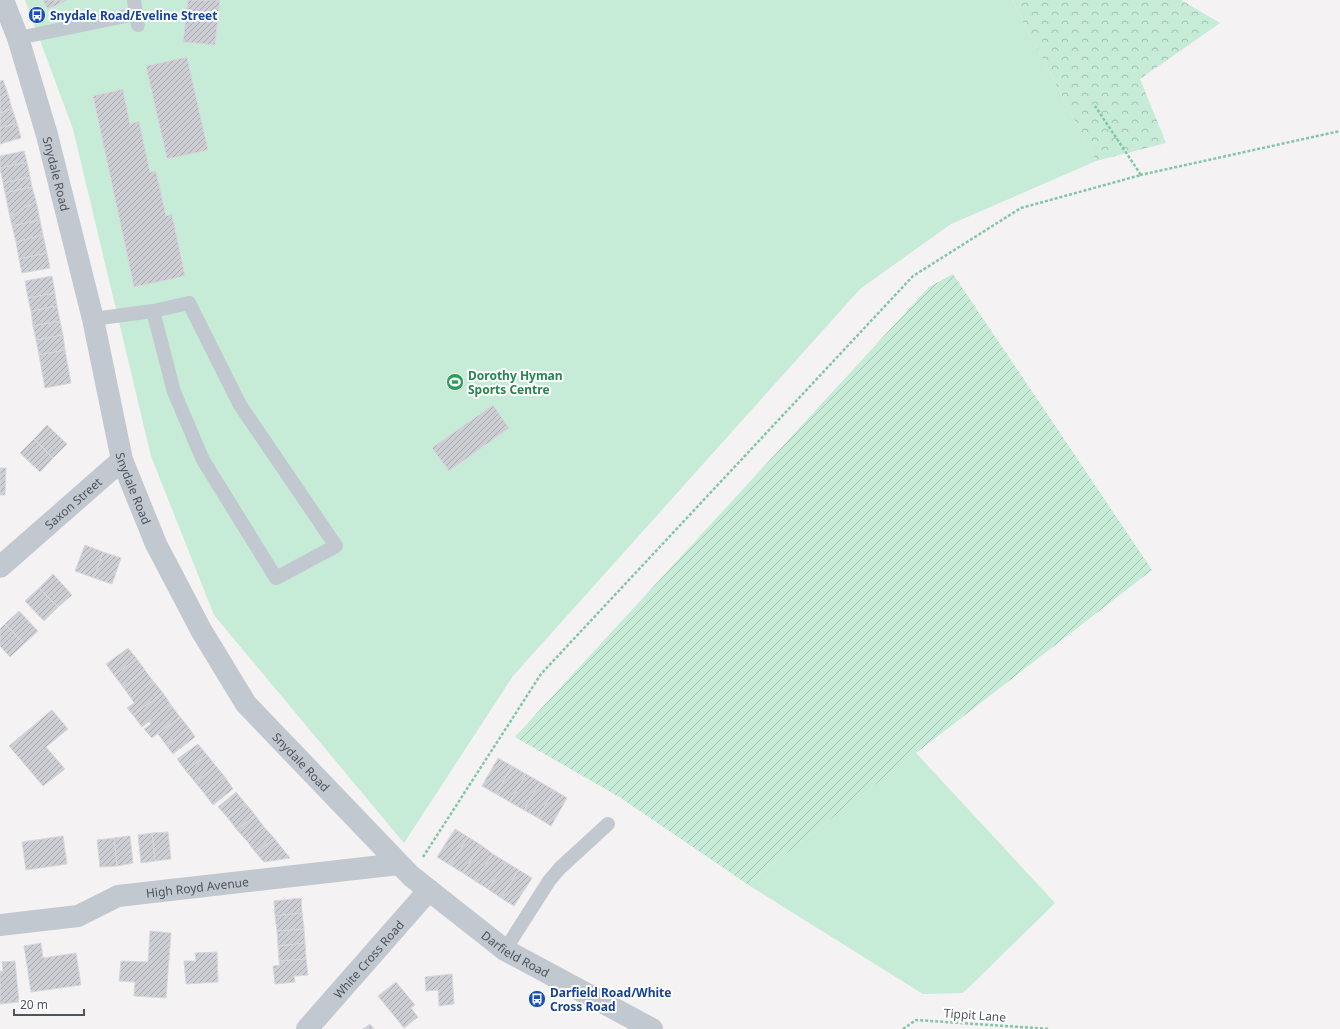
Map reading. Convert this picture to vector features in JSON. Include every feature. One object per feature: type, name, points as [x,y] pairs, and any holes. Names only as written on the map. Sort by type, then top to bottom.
[{"type":"street","name":"Snydale Road","points":[[3,0],[18,38],[47,135],[93,319],[122,460],[156,544],[201,630],[246,704],[405,870],[429,890]]},
{"type":"street","name":"Saxon Street","points":[[0,567],[122,460]]},
{"type":"street","points":[[0,543],[24,546]]},
{"type":"street","name":"High Royd Avenue","points":[[0,925],[78,916],[118,896],[405,870]]},
{"type":"street","name":"Darfield Road","points":[[429,890],[506,950],[652,1029]]},
{"type":"street","name":"White Cross Road","points":[[307,1029],[429,890]]},
{"type":"lane","points":[[18,38],[136,13]]},
{"type":"lane","points":[[93,319],[153,311],[189,303],[240,405],[336,546],[276,578],[202,460],[174,392],[153,311]]},
{"type":"lane","points":[[506,950],[549,881],[560,868],[608,824]]},
{"type":"path","points":[[405,870],[542,674],[912,276],[1021,208],[1141,174],[1095,106]]},
{"type":"path","points":[[1135,176],[1340,131]]},
{"type":"path","name":"Tippit Lane","points":[[903,1029],[916,1020],[1050,1029]]},
{"type":"green space","name":"Dorothy Hyman Sports Centre","points":[[25,0],[1012,0],[1096,161],[951,224],[860,289],[513,676],[404,843],[214,615],[151,456],[73,129]]},
{"type":"green space","points":[[1012,0],[1181,0],[1220,23],[1140,79],[1166,143],[1096,161]]},
{"type":"green space","points":[[953,274],[1152,570],[747,884],[621,798],[515,737],[929,287]]},
{"type":"green space","points":[[916,753],[1055,903],[963,993],[923,994],[747,884]]},
{"type":"building","points":[[43,0],[68,0],[48,9]]},
{"type":"building","points":[[188,0],[220,0],[215,45],[183,42]]},
{"type":"building","points":[[187,57],[208,150],[167,159],[146,66]]},
{"type":"building","points":[[3,80],[8,94],[0,97],[0,81]]},
{"type":"building","points":[[123,89],[130,124],[139,121],[150,172],[156,171],[166,216],[172,214],[185,276],[134,287],[93,96]]},
{"type":"building","points":[[8,94],[12,109],[0,113],[0,97]]},
{"type":"building","points":[[12,109],[17,123],[0,128],[0,113]]},
{"type":"building","points":[[17,123],[21,138],[0,144],[0,128]]},
{"type":"building","points":[[24,151],[27,162],[0,168],[0,156]]},
{"type":"building","points":[[27,162],[30,177],[3,183],[0,168]]},
{"type":"building","points":[[30,177],[32,187],[5,193],[3,183]]},
{"type":"building","points":[[32,187],[36,201],[10,217],[5,193]]},
{"type":"building","points":[[36,201],[40,220],[12,226],[10,217]]},
{"type":"building","points":[[40,220],[43,235],[16,242],[12,226]]},
{"type":"building","points":[[43,235],[47,253],[19,259],[16,242]]},
{"type":"building","points":[[47,253],[50,268],[22,273],[19,259]]},
{"type":"building","points":[[52,276],[55,293],[28,298],[25,281]]},
{"type":"building","points":[[55,293],[57,306],[31,311],[28,298]]},
{"type":"building","points":[[57,306],[60,321],[33,326],[31,311]]},
{"type":"building","points":[[60,321],[63,335],[36,340],[33,326]]},
{"type":"building","points":[[63,335],[65,350],[39,355],[36,340]]},
{"type":"building","points":[[65,350],[71,383],[45,388],[39,355]]},
{"type":"building","points":[[493,405],[509,428],[449,471],[432,448]]},
{"type":"building","points":[[47,425],[67,444],[53,458],[34,439]]},
{"type":"building","points":[[34,439],[53,458],[40,472],[20,453]]},
{"type":"building","points":[[0,468],[6,468],[5,495],[0,495]]},
{"type":"building","points":[[85,545],[103,552],[94,578],[75,571]]},
{"type":"building","points":[[103,552],[121,558],[112,584],[94,578]]},
{"type":"building","points":[[53,574],[72,595],[58,607],[39,588]]},
{"type":"building","points":[[39,588],[58,607],[44,621],[25,601]]},
{"type":"building","points":[[19,611],[38,631],[24,644],[5,624]]},
{"type":"building","points":[[5,624],[24,644],[10,657],[0,646],[0,629]]},
{"type":"building","points":[[128,648],[137,659],[114,675],[106,664]]},
{"type":"building","points":[[137,659],[145,670],[123,687],[114,675]]},
{"type":"building","points":[[145,670],[153,681],[131,698],[123,687]]},
{"type":"building","points":[[153,681],[163,693],[133,715],[127,708],[134,703],[131,698]]},
{"type":"building","points":[[163,693],[171,705],[142,727],[133,715]]},
{"type":"building","points":[[171,705],[180,717],[152,738],[144,729],[151,724],[149,721]]},
{"type":"building","points":[[52,710],[68,729],[46,747],[65,769],[43,786],[9,746]]},
{"type":"building","points":[[180,717],[189,728],[166,745],[158,734]]},
{"type":"building","points":[[189,728],[195,737],[173,754],[166,745]]},
{"type":"building","points":[[198,744],[207,755],[186,771],[177,759]]},
{"type":"building","points":[[207,755],[216,766],[195,782],[186,771]]},
{"type":"building","points":[[498,758],[512,766],[496,794],[482,786]]},
{"type":"building","points":[[216,766],[225,777],[204,793],[195,782]]},
{"type":"building","points":[[512,766],[526,774],[510,802],[496,794]]},
{"type":"building","points":[[526,774],[540,782],[524,810],[510,802]]},
{"type":"building","points":[[225,777],[233,789],[213,805],[204,793]]},
{"type":"building","points":[[540,782],[554,790],[538,818],[524,810]]},
{"type":"building","points":[[554,790],[567,798],[551,826],[538,818]]},
{"type":"building","points":[[236,792],[246,804],[228,818],[218,807]]},
{"type":"building","points":[[246,804],[255,815],[237,830],[228,818]]},
{"type":"building","points":[[255,815],[264,827],[247,841],[237,830]]},
{"type":"building","points":[[264,827],[274,838],[256,853],[247,841]]},
{"type":"building","points":[[455,829],[468,837],[450,865],[437,857]]},
{"type":"building","points":[[168,832],[171,859],[155,861],[152,833]]},
{"type":"building","points":[[152,833],[155,861],[141,863],[138,835]]},
{"type":"building","points":[[63,836],[67,864],[26,870],[22,842]]},
{"type":"building","points":[[130,836],[133,863],[117,866],[114,838]]},
{"type":"building","points":[[468,837],[481,845],[463,873],[450,865]]},
{"type":"building","points":[[114,838],[117,866],[100,867],[97,840]]},
{"type":"building","points":[[274,838],[290,858],[264,862],[256,853]]},
{"type":"building","points":[[481,845],[493,854],[475,881],[463,873]]},
{"type":"building","points":[[493,854],[506,862],[488,889],[475,881]]},
{"type":"building","points":[[506,862],[519,870],[501,898],[488,889]]},
{"type":"building","points":[[519,870],[532,878],[514,906],[501,898]]},
{"type":"building","points":[[301,898],[302,913],[275,916],[274,901]]},
{"type":"building","points":[[302,913],[304,929],[277,931],[275,916]]},
{"type":"building","points":[[304,929],[305,943],[278,946],[277,931]]},
{"type":"building","points":[[150,931],[171,933],[166,998],[134,996],[135,982],[119,981],[121,961],[148,962]]},
{"type":"building","points":[[41,943],[43,958],[76,953],[81,985],[31,992],[24,946]]},
{"type":"building","points":[[305,943],[306,959],[279,961],[278,946]]},
{"type":"building","points":[[217,952],[218,982],[186,984],[184,961],[196,961],[195,953]]},
{"type":"building","points":[[306,959],[308,975],[294,976],[295,982],[275,984],[273,966],[280,965],[279,961]]},
{"type":"building","points":[[15,961],[19,1002],[0,1004],[0,971],[3,971],[2,962]]},
{"type":"building","points":[[452,974],[454,1004],[439,1006],[438,990],[426,991],[425,977]]},
{"type":"building","points":[[396,982],[415,1005],[411,1008],[418,1017],[404,1028],[378,996]]},
{"type":"building","points":[[370,1024],[374,1029],[363,1029]]},
{"type":"place","name":"Snydale Road/Eveline Street","points":[[37,15]]},
{"type":"place","name":"Dorothy Hyman Sports Centre","points":[[455,382]]},
{"type":"place","name":"Darfield Road/White Cross Road","points":[[537,999]]}]
